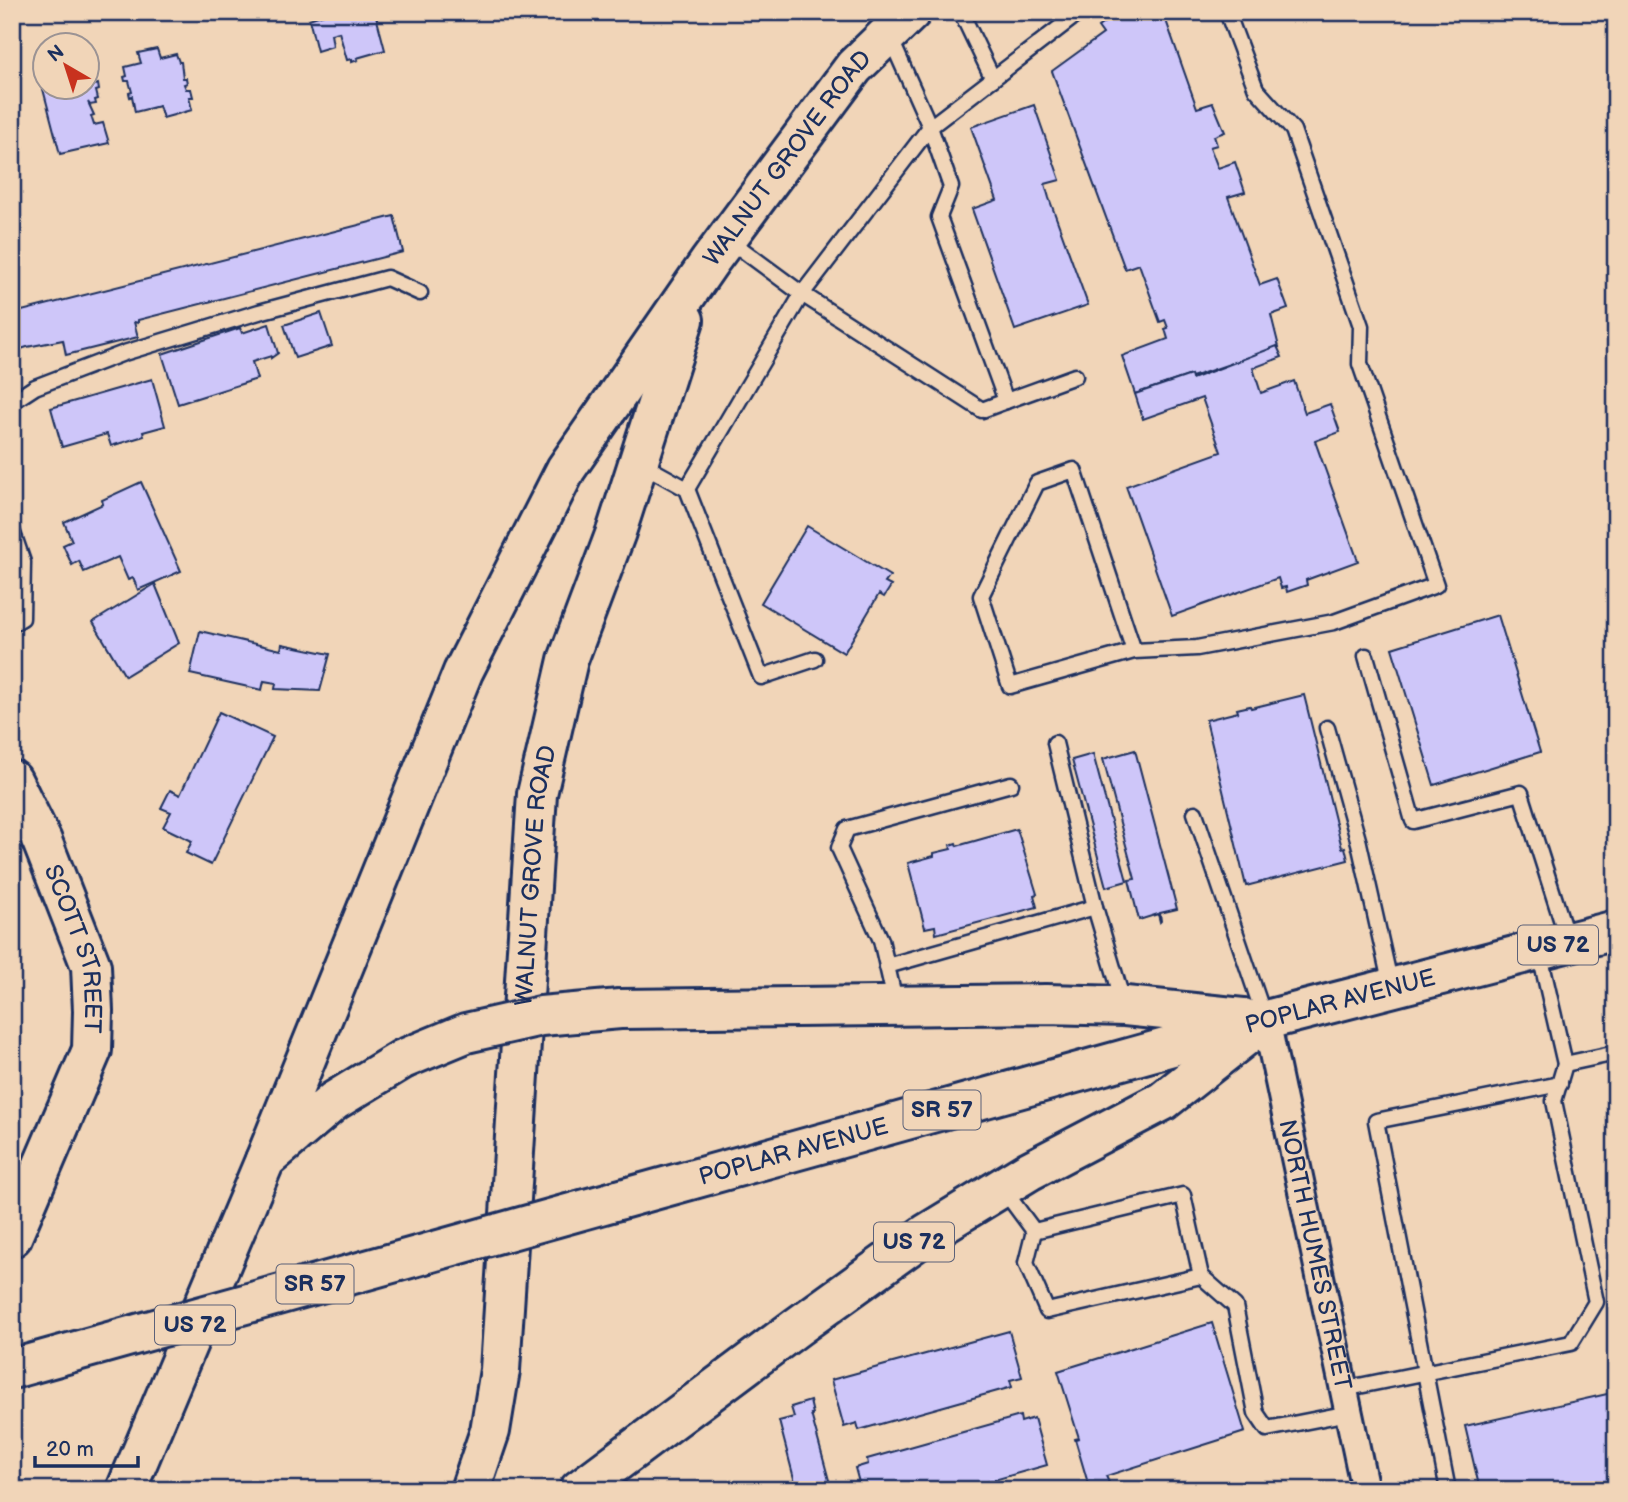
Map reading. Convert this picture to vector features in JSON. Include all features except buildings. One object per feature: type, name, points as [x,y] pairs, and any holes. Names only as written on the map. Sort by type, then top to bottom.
[{"type":"main road","name":"WALNUT GROVE ROAD","points":[[265,1160],[463,672],[566,469],[697,280],[854,67],[900,23]]},
{"type":"main road","name":"WALNUT GROVE ROAD","points":[[470,1490],[490,1431],[500,1370],[537,794],[568,660],[616,532],[697,280]]},
{"type":"main road","name":"SCOTT STREET","points":[[12,780],[42,841],[91,966],[92,1050],[12,1237]]},
{"type":"main road","name":"POPLAR AVENUE","points":[[12,1369],[1266,1020],[1616,930]]},
{"type":"main road","name":"US 72","points":[[126,1490],[265,1160],[334,1101],[403,1059],[478,1030],[541,1016],[620,1009],[1045,1004],[1125,1006],[1266,1020]]},
{"type":"main road","name":"US 72","points":[[579,1490],[926,1234],[1002,1187],[1163,1101],[1266,1020]]},
{"type":"street","name":"NORTH HUMES STREET","points":[[1266,1020],[1365,1490]]},
{"type":"lane","points":[[961,12],[993,79]]},
{"type":"lane","points":[[688,489],[802,294],[930,127],[1080,12]]},
{"type":"lane","points":[[1134,651],[1074,470],[1037,483],[981,596],[1010,686],[1134,651],[1197,648],[1334,622],[1436,585],[1360,364],[1361,326],[1293,130],[1256,89],[1227,12]]},
{"type":"lane","points":[[900,23],[930,127],[951,187],[939,217],[1006,401]]},
{"type":"lane","points":[[727,239],[802,294],[982,410],[1075,376]]},
{"type":"lane","points":[[12,402],[35,387],[124,353],[272,308],[387,278],[420,293]]},
{"type":"lane","points":[[639,463],[688,489],[761,677],[815,659]]},
{"type":"lane","points":[[12,530],[23,562],[22,618],[12,624]]},
{"type":"lane","points":[[1034,1231],[1183,1195],[1201,1276],[1235,1306],[1256,1413],[1267,1429],[1427,1372],[1571,1343],[1596,1302],[1554,1101],[1565,1064],[1554,946],[1521,793],[1413,821],[1366,656]]},
{"type":"lane","points":[[1327,728],[1359,843],[1391,988]]},
{"type":"lane","points":[[1055,743],[1095,907],[1125,1006]]},
{"type":"lane","points":[[896,1006],[881,940],[839,848],[847,829],[1011,784]]},
{"type":"lane","points":[[1195,813],[1266,1020]]},
{"type":"lane","points":[[887,966],[1095,907]]},
{"type":"lane","points":[[1565,1064],[1616,1052]]},
{"type":"lane","points":[[1448,1490],[1376,1121],[1560,1084]]},
{"type":"lane","points":[[1002,1187],[1034,1231]]},
{"type":"lane","points":[[1034,1231],[1026,1263],[1047,1311],[1201,1276]]}]
